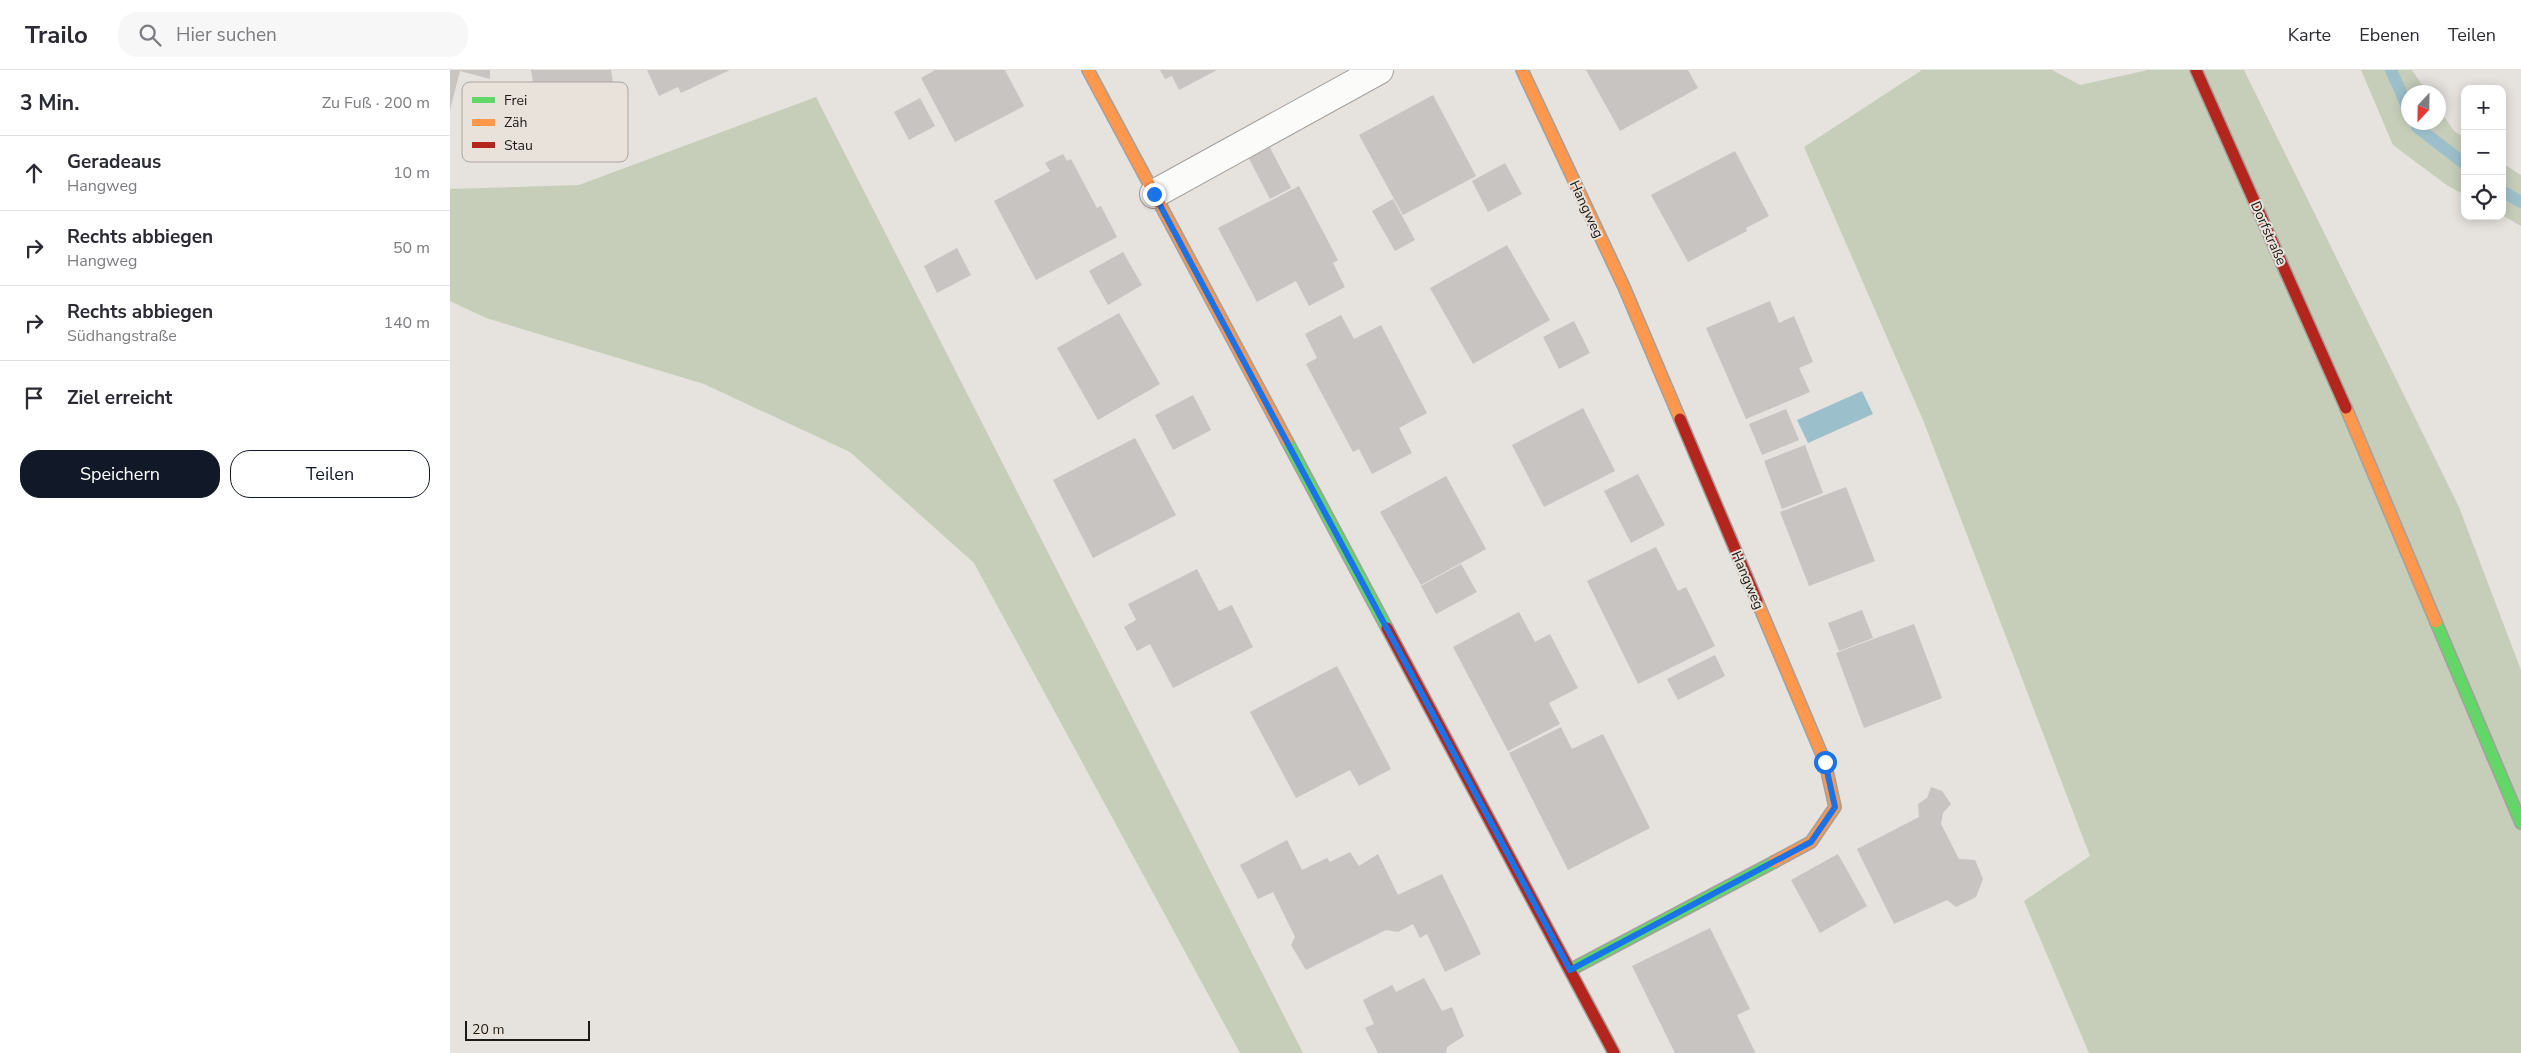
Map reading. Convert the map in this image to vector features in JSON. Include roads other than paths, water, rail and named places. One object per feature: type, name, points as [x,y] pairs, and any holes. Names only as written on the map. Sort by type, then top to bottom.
[{"type":"street","points":[[1088,70],[1614,1053]]},
{"type":"street","points":[[1154,194],[1379,70]]},
{"type":"street","name":"Hangweg","points":[[1522,70],[1624,287],[1825,762],[1835,807],[1811,842],[1570,970]]},
{"type":"street","name":"Dorfstraße","points":[[2196,70],[2341,397],[2521,823]]},
{"type":"water","points":[[1862,391],[1873,414],[1808,443],[1797,420]]},
{"type":"waterway","points":[[2391,70],[2401,92]]},
{"type":"waterway","points":[[2421,130],[2461,161]]},
{"type":"waterway","points":[[2506,193],[2521,202]]}]
